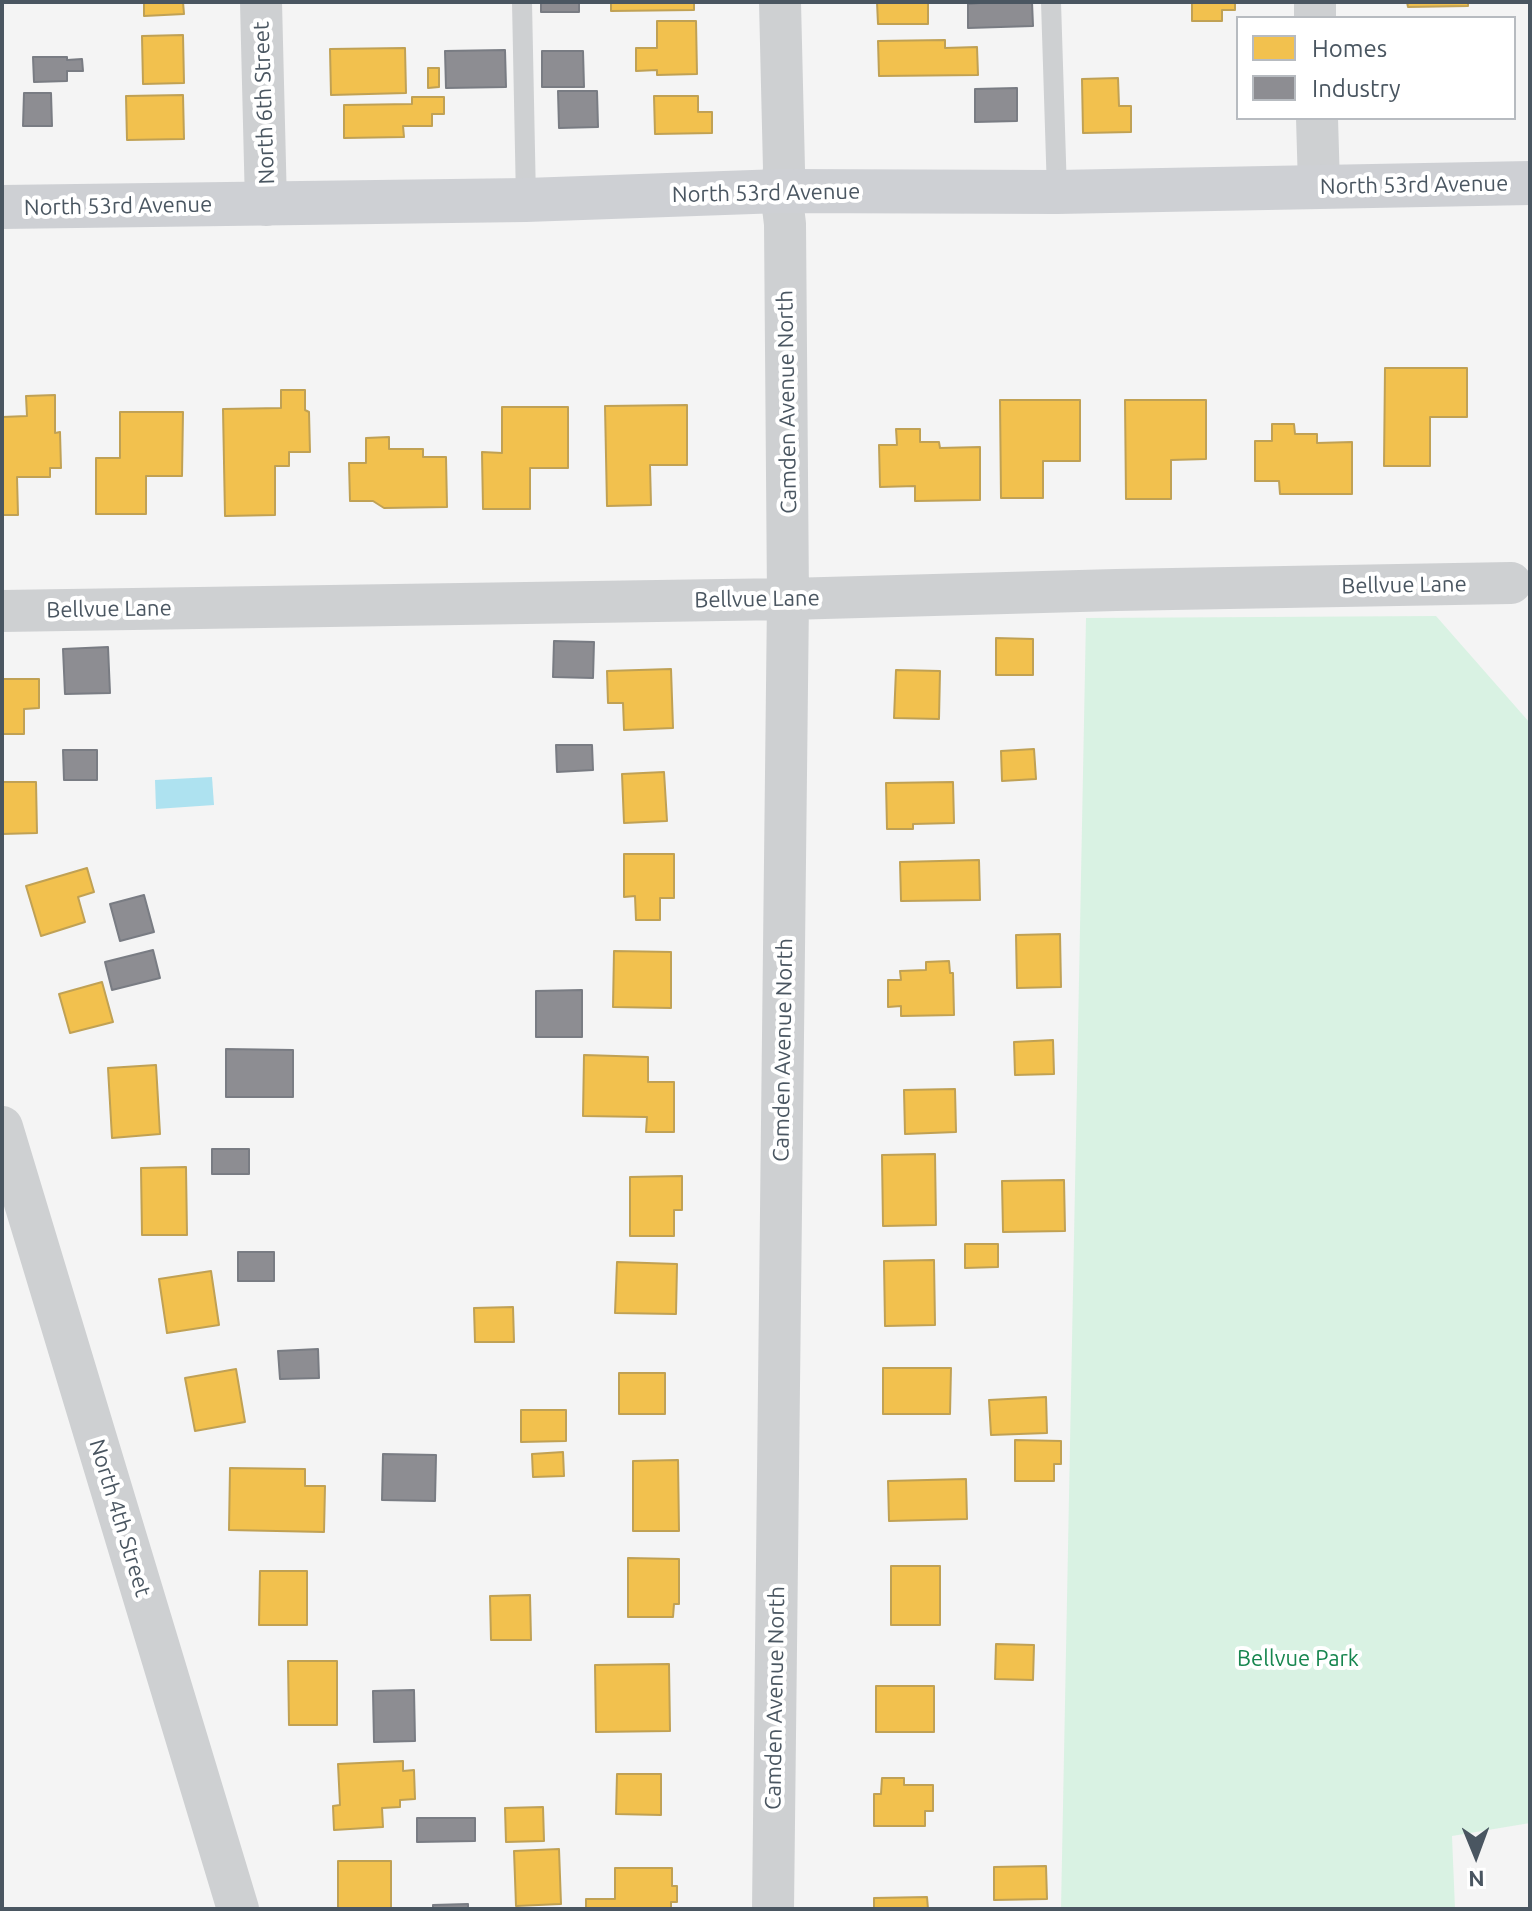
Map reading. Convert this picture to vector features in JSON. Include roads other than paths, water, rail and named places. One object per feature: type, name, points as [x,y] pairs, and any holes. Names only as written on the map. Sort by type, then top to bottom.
[{"type":"street","name":"North 6th Street","points":[[261,2],[266,205]]},
{"type":"street","name":"Camden Avenue North","points":[[773,1909],[788,599],[780,2]]},
{"type":"street","points":[[1317,120],[1319,186]]},
{"type":"street","name":"North 53rd Avenue","points":[[2,207],[526,200],[781,191],[1057,192],[1530,183]]},
{"type":"street","name":"Bellvue Lane","points":[[2,611],[788,599],[1511,583]]},
{"type":"street","name":"North 4th Street","points":[[2,1127],[238,1909]]},
{"type":"lane","points":[[522,2],[526,200]]},
{"type":"lane","points":[[1051,2],[1057,192]]},
{"type":"water","points":[[212,777],[214,805],[156,809],[155,780]]},
{"type":"park label","name":"Bellvue Park","points":[[1298,1659]]}]
